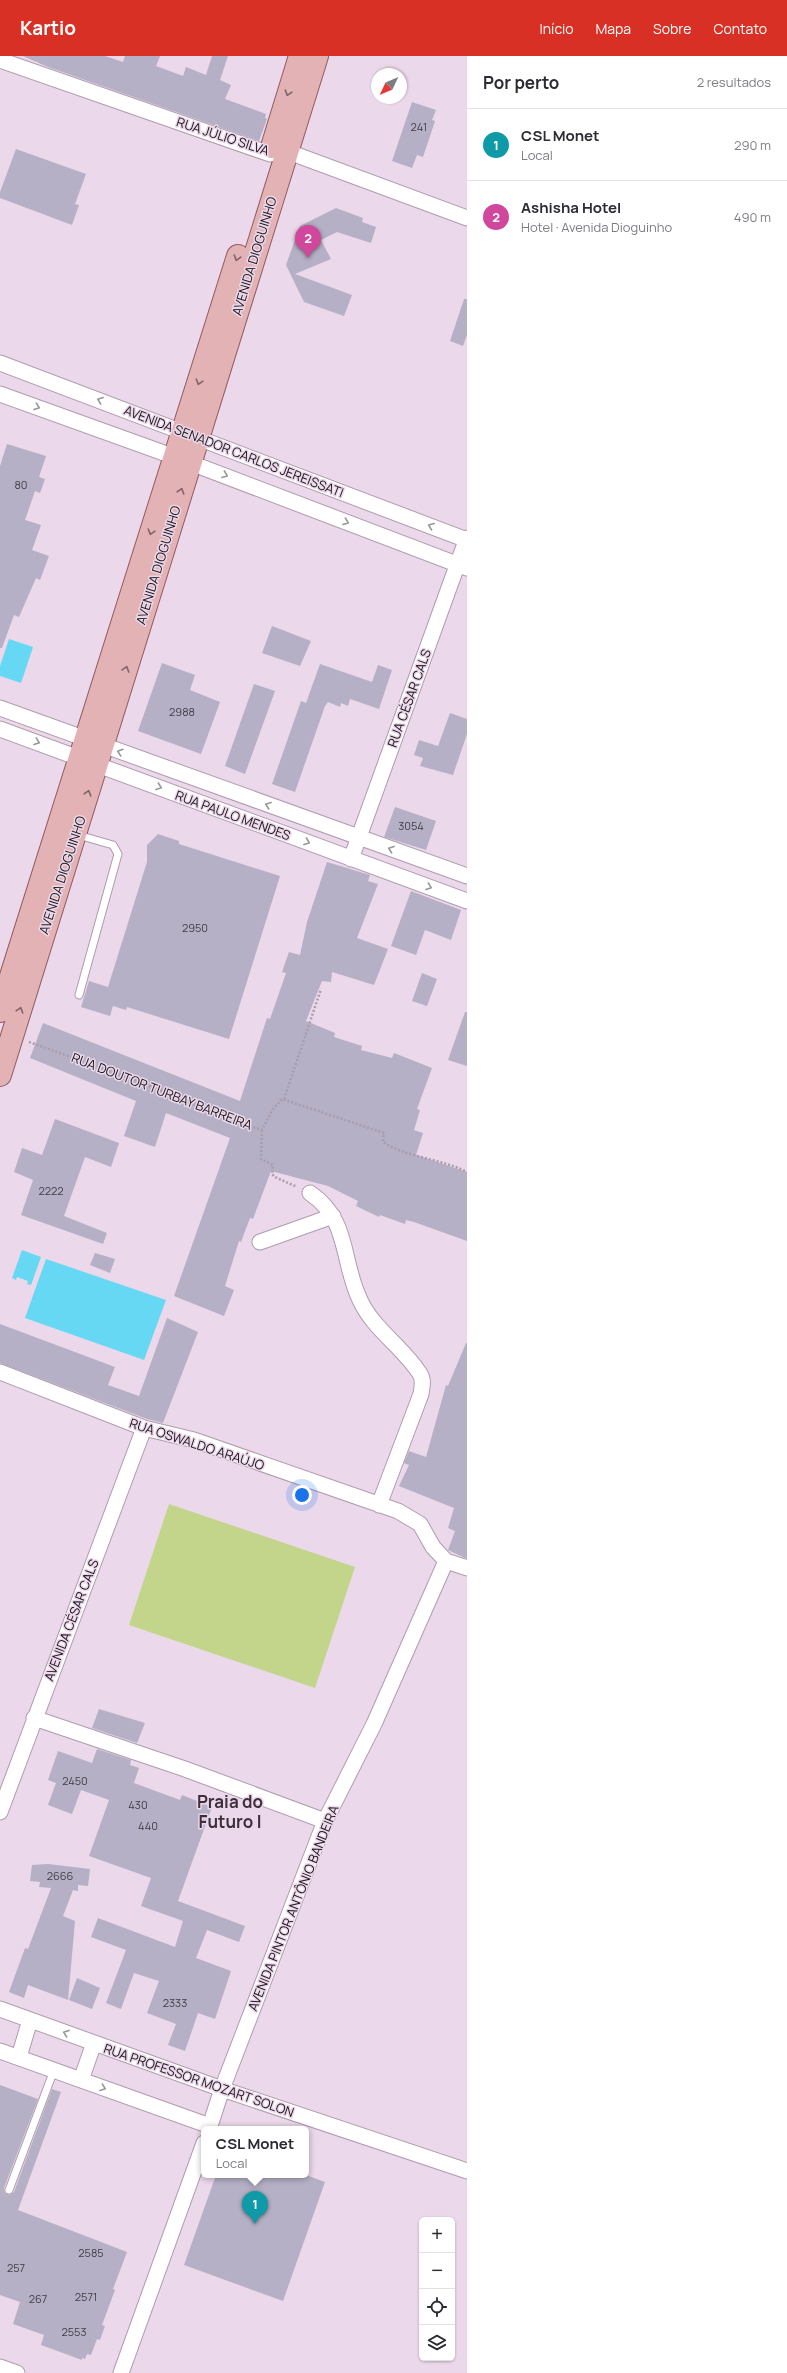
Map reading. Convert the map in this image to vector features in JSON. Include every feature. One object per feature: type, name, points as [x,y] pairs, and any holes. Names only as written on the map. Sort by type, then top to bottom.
[{"type":"main road","name":"AVENIDA DIOGUINHO","points":[[0,1074],[8,1037],[91,752],[278,152],[300,56]]},
{"type":"main road","name":"AVENIDA DIOGUINHO","points":[[278,152],[317,56]]},
{"type":"main road","name":"AVENIDA DIOGUINHO","points":[[0,1011],[67,832]]},
{"type":"street","name":"RUA JÚLIO SILVA","points":[[0,60],[278,152],[467,218]]},
{"type":"street","name":"AVENIDA SENADOR CARLOS JEREISSATI","points":[[0,364],[191,434],[467,539]]},
{"type":"street","name":"AVENIDA SENADOR CARLOS JEREISSATI","points":[[0,394],[182,459],[462,566]]},
{"type":"street","name":"RUA CÉSAR CALS","points":[[351,859],[358,837],[462,566],[467,539]]},
{"type":"street","name":"RUA PAULO MENDES","points":[[0,708],[193,800],[467,901]]},
{"type":"street","name":"RUA PAULO MENDES","points":[[0,728],[200,780],[467,876]]},
{"type":"street","points":[[193,800],[200,780]]},
{"type":"street","points":[[310,1192],[322,1201],[333,1216],[342,1236],[350,1273],[360,1301],[388,1339],[420,1374],[423,1382],[422,1394],[379,1505]]},
{"type":"street","points":[[260,1242],[333,1216]]},
{"type":"street","name":"RUA OSWALDO ARAÚJO","points":[[0,1372],[144,1428],[194,1440],[398,1511],[420,1524],[433,1547],[446,1561],[467,1568]]},
{"type":"street","name":"AVENIDA CÉSAR CALS","points":[[0,1812],[144,1428]]},
{"type":"street","name":"AVENIDA PINTOR ANTÔNIO BANDEIRA","points":[[211,2126],[222,2089],[325,1821],[397,1674],[446,1561]]},
{"type":"street","points":[[34,1718],[185,1769],[325,1821]]},
{"type":"street","name":"RUA PROFESSOR MOZART SOLON","points":[[0,2009],[222,2089],[467,2171]]},
{"type":"street","points":[[19,2057],[30,2020]]},
{"type":"street","points":[[81,2080],[94,2043]]},
{"type":"street","points":[[0,2050],[205,2126]]},
{"type":"street","points":[[121,2373],[201,2151]]},
{"type":"street","points":[[0,2367],[17,2373]]},
{"type":"lane","points":[[67,832],[113,845],[118,854],[79,995]]},
{"type":"lane","points":[[9,2190],[54,2070]]},
{"type":"path","points":[[322,989],[284,1099],[384,1132],[383,1142],[391,1148],[424,1156],[467,1172]]},
{"type":"path","name":"RUA DOUTOR TURBAY BARREIRA","points":[[8,1037],[86,1061],[117,1075],[141,1082],[226,1118],[262,1130],[273,1109],[282,1098],[284,1099]]},
{"type":"path","points":[[262,1130],[261,1159],[273,1165],[272,1174],[274,1178],[310,1192]]},
{"type":"green space","points":[[169,1504],[355,1567],[315,1688],[129,1625]]},
{"type":"water","points":[[9,639],[33,647],[21,683],[0,676],[0,666]]},
{"type":"water","points":[[22,1250],[41,1257],[31,1285],[27,1284],[28,1281],[17,1277],[16,1280],[12,1278]]},
{"type":"water","points":[[46,1259],[166,1300],[144,1360],[25,1318]]},
{"type":"building","points":[[23,56],[105,56],[123,62],[125,56],[160,56],[156,66],[183,76],[186,67],[206,75],[212,56],[228,56],[220,80],[231,85],[225,99],[266,114],[265,118],[267,119],[259,141],[48,67]]},
{"type":"building","points":[[412,102],[436,110],[432,120],[435,121],[423,157],[417,155],[412,168],[392,161]]},
{"type":"building","points":[[16,149],[86,174],[75,204],[79,205],[72,225],[0,198],[0,192]]},
{"type":"building","points":[[336,208],[363,218],[362,222],[376,227],[371,243],[337,232],[321,240],[331,259],[295,274],[352,295],[344,316],[304,302],[286,265],[300,226]]},
{"type":"building","points":[[464,299],[467,299],[467,335],[463,346],[450,341]]},
{"type":"building","points":[[7,444],[46,456],[39,477],[45,479],[40,493],[35,491],[25,520],[41,525],[32,550],[49,556],[40,580],[36,578],[19,617],[14,615],[2,648],[0,648],[0,466]]},
{"type":"building","points":[[272,626],[311,641],[300,666],[262,653]]},
{"type":"building","points":[[162,663],[195,675],[190,690],[220,702],[201,754],[138,731]]},
{"type":"building","points":[[320,664],[372,682],[378,665],[392,670],[379,709],[350,699],[348,706],[341,703],[340,707],[328,702],[325,706],[295,792],[272,784],[301,701],[306,703]]},
{"type":"building","points":[[254,684],[275,691],[245,774],[225,766]]},
{"type":"building","points":[[450,713],[467,719],[467,734],[453,775],[420,766],[423,758],[414,755],[419,740],[438,746]]},
{"type":"building","points":[[395,807],[436,821],[426,850],[384,837]]},
{"type":"building","points":[[158,834],[179,841],[179,844],[280,876],[229,1039],[127,1007],[126,1010],[113,1006],[110,1016],[81,1007],[89,981],[108,987],[147,862],[147,845]]},
{"type":"building","points":[[327,862],[370,875],[368,881],[378,884],[357,938],[388,949],[374,985],[332,972],[331,982],[322,981],[306,1021],[335,1033],[334,1037],[362,1046],[361,1050],[392,1058],[394,1053],[432,1068],[417,1109],[420,1110],[414,1130],[423,1133],[416,1155],[467,1172],[467,1241],[414,1222],[406,1220],[405,1224],[380,1215],[379,1217],[356,1206],[358,1201],[328,1186],[271,1171],[253,1219],[250,1218],[241,1242],[239,1241],[225,1286],[234,1290],[224,1316],[174,1296],[230,1138],[166,1113],[155,1147],[124,1136],[136,1101],[30,1058],[43,1023],[240,1101],[267,1018],[270,1019],[286,973],[282,972],[289,952],[300,955],[307,922]]},
{"type":"building","points":[[411,891],[461,910],[451,940],[425,930],[416,955],[391,946]]},
{"type":"building","points":[[422,973],[437,979],[427,1006],[412,1001]]},
{"type":"building","points":[[465,1012],[467,1012],[467,1066],[448,1060]]},
{"type":"building","points":[[55,1119],[119,1143],[111,1167],[85,1157],[64,1216],[107,1233],[103,1244],[21,1215],[33,1180],[14,1172],[22,1148],[42,1155]]},
{"type":"building","points":[[95,1253],[115,1259],[110,1273],[90,1265]]},
{"type":"building","points":[[167,1318],[198,1332],[163,1423],[147,1419],[0,1363],[0,1324],[115,1367],[108,1385],[139,1396]]},
{"type":"building","points":[[466,1343],[467,1559],[448,1550],[455,1531],[448,1528],[454,1508],[399,1486],[409,1465],[404,1463],[409,1451],[426,1457],[446,1385],[448,1386]]},
{"type":"building","points":[[99,1709],[145,1723],[137,1743],[92,1728]]},
{"type":"building","points":[[97,1749],[131,1760],[130,1765],[139,1768],[134,1783],[180,1800],[182,1795],[212,1807],[178,1901],[245,1926],[239,1942],[207,1930],[196,1958],[231,1971],[215,2019],[198,2013],[185,2051],[168,2045],[176,2024],[147,2013],[159,1981],[134,1973],[121,2009],[106,2003],[126,1950],[91,1937],[98,1918],[175,1947],[183,1921],[141,1906],[151,1878],[89,1856],[109,1800],[81,1790],[72,1814],[48,1805],[56,1783],[48,1780],[58,1751],[92,1763]]},
{"type":"building","points":[[48,1864],[90,1869],[88,1886],[78,1885],[78,1891],[73,1890],[63,1916],[75,1921],[68,2000],[28,1985],[24,1998],[9,1992],[25,1948],[28,1949],[51,1888],[39,1887],[40,1882],[30,1881],[32,1865]]},
{"type":"building","points":[[77,1978],[100,1988],[92,2009],[69,2000]]},
{"type":"building","points":[[0,2085],[38,2099],[4,2188],[5,2193],[9,2195],[14,2192],[52,2089],[61,2092],[18,2210],[127,2252],[113,2289],[115,2290],[102,2325],[105,2326],[100,2340],[97,2339],[91,2355],[87,2354],[85,2359],[82,2358],[82,2360],[41,2345],[44,2335],[13,2324],[20,2302],[0,2295]]},
{"type":"building","points":[[309,2176],[325,2182],[283,2301],[184,2265],[215,2178],[309,2178]]},
{"type":"place","name":"Ashisha Hotel","points":[[308,258]]},
{"type":"place","name":"CSL Monet","points":[[255,2224]]},
{"type":"district","name":"Praia do Futuro I","points":[[230,1812]]}]
